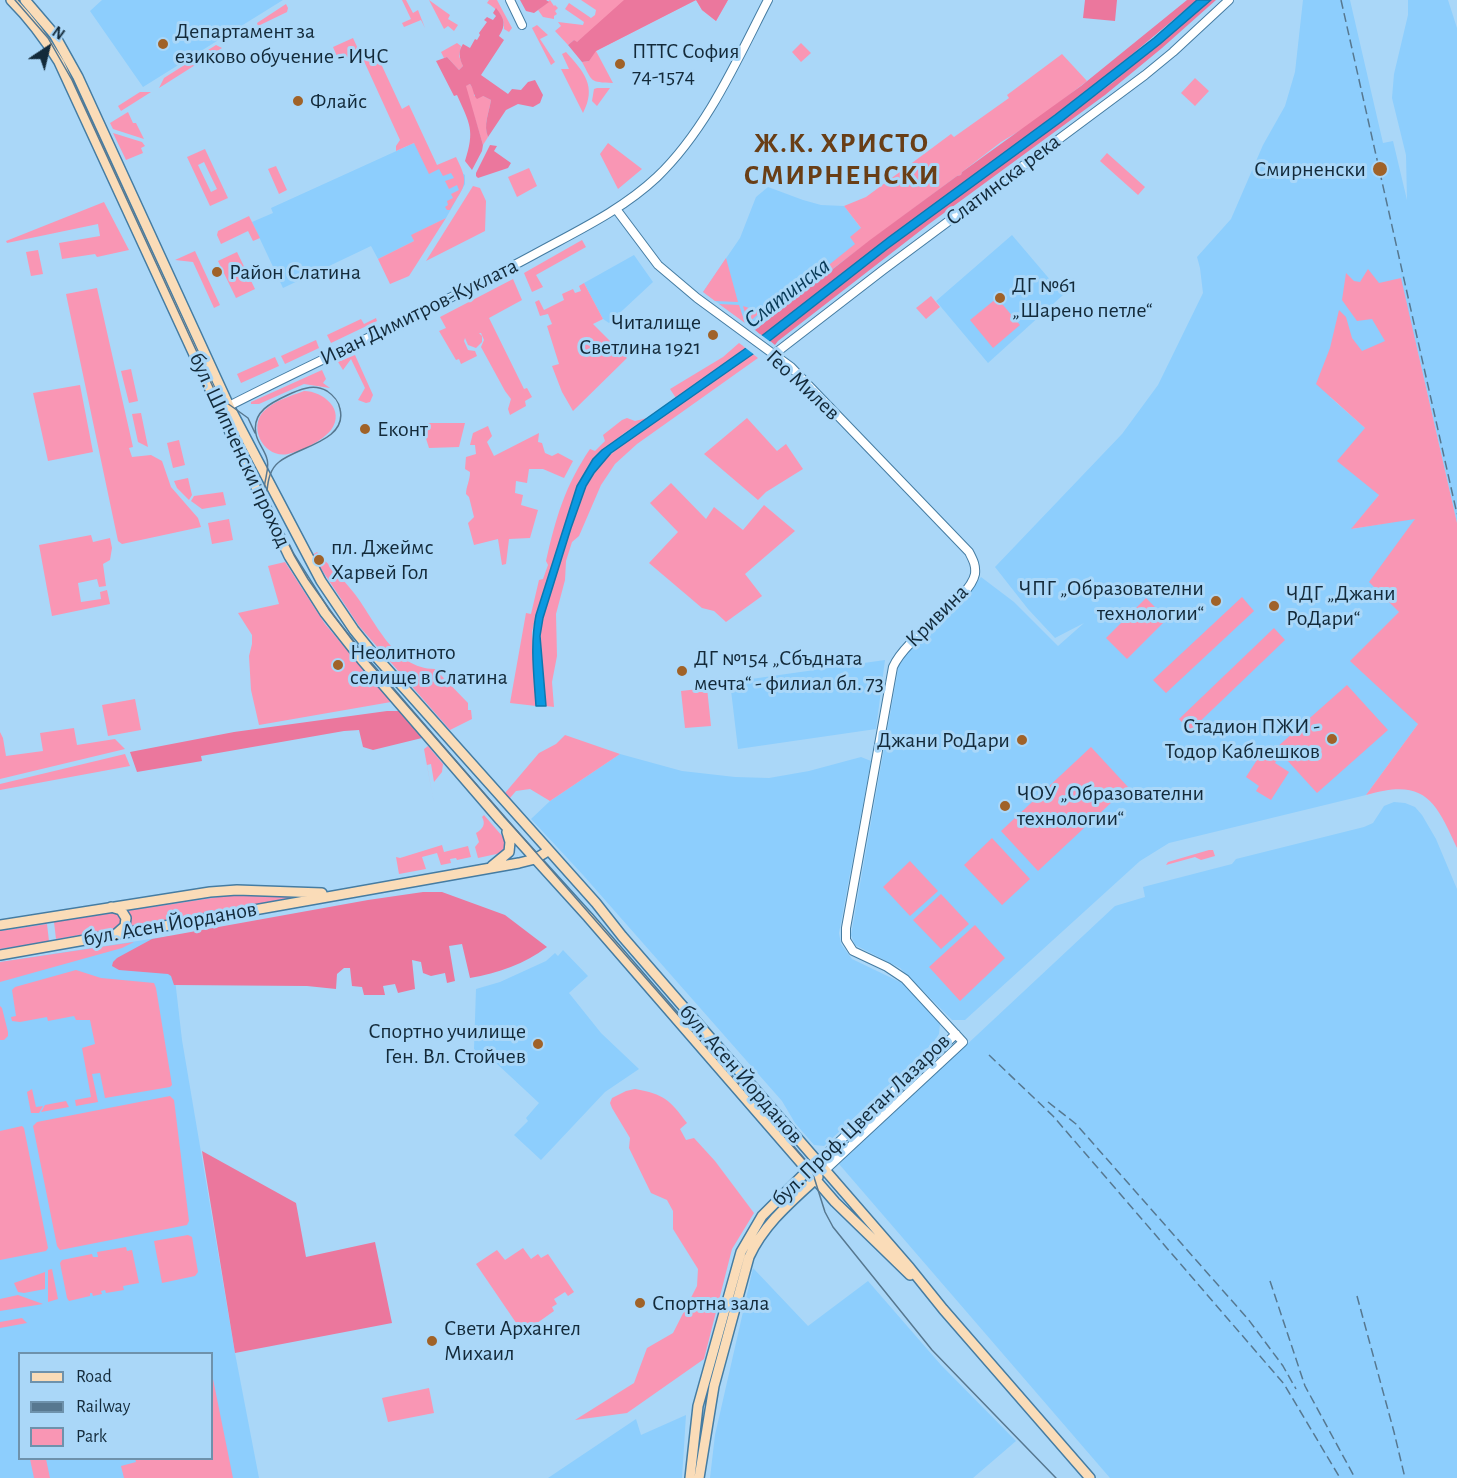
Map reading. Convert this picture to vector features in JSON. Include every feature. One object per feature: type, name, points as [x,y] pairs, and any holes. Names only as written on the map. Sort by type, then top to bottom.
[{"type":"main road","name":"бул. Шипченски проход","points":[[11,0],[46,40],[59,62],[224,408],[305,554],[348,622],[371,651],[548,851]]},
{"type":"main road","name":"бул. Шипченски проход","points":[[25,0],[54,34],[78,77],[289,556],[325,613],[362,660],[535,859]]},
{"type":"main road","points":[[487,868],[510,850],[509,838],[500,820]]},
{"type":"main road","name":"бул. Асен Йорданов","points":[[0,955],[535,859],[548,851],[596,903],[1090,1478]]},
{"type":"main road","name":"бул. Асен Йорданов","points":[[535,859],[842,1209],[943,1309]]},
{"type":"main road","name":"бул. Асен Йорданов","points":[[0,925],[237,890],[340,894]]},
{"type":"main road","points":[[111,907],[121,910],[126,918],[125,926],[116,934]]},
{"type":"main road","name":"бул. Проф. Цветан Лазаров","points":[[690,1478],[698,1406],[741,1252],[762,1216],[817,1162]]},
{"type":"main road","name":"бул. Проф. Цветан Лазаров","points":[[699,1478],[714,1386],[749,1257],[770,1222],[824,1171]]},
{"type":"street","points":[[510,0],[522,25]]},
{"type":"street","points":[[616,209],[657,177],[689,138],[722,87],[768,0]]},
{"type":"street","name":"Слатинска река","points":[[771,353],[1145,75],[1229,0]]},
{"type":"street","name":"Иван Димитров-Куклата","points":[[224,408],[516,265],[616,209]]},
{"type":"street","name":"Гео Милев","points":[[616,209],[658,265],[697,298],[790,367],[969,552],[975,562],[975,573]]},
{"type":"street","name":"Кривина","points":[[897,659],[905,648],[968,589],[975,573]]},
{"type":"street","name":"бул. Проф. Цветан Лазаров","points":[[824,1171],[963,1042],[905,979],[888,967],[853,951],[846,940],[846,928],[893,667],[897,659]]},
{"type":"street","name":"бул. Проф. Цветан Лазаров","points":[[817,1162],[956,1034]]},
{"type":"shaded area","name":"Департамент за езиково обучение - ИЧС","points":[[102,0],[283,0],[143,87],[90,11]]},
{"type":"shaded area","points":[[520,0],[549,2],[534,13],[526,11]]},
{"type":"shaded area","points":[[624,0],[696,0],[596,51],[589,61],[582,62],[568,45],[574,40],[577,42]]},
{"type":"shaded area","points":[[696,0],[728,0],[716,21],[702,10]]},
{"type":"shaded area","points":[[1085,0],[1117,0],[1115,21],[1083,18]]},
{"type":"shaded area","points":[[1187,0],[1197,0],[1105,77],[762,336],[755,330],[870,240],[1081,86]]},
{"type":"shaded area","points":[[1197,0],[1211,0],[1160,44],[1061,122],[887,249],[753,354],[611,453],[586,486],[543,618],[540,636],[546,706],[536,706],[533,649],[536,615],[577,486],[593,459],[602,450],[746,348],[889,237],[1055,115],[1154,38]]},
{"type":"shaded area","points":[[1211,0],[1216,0],[1105,95],[929,224],[775,345],[770,341],[887,249],[1112,83]]},
{"type":"shaded area","points":[[1303,0],[1350,0],[1383,143],[1393,141],[1407,200],[1406,155],[1392,98],[1394,74],[1408,15],[1408,0],[1448,0],[1457,28],[1457,523],[1416,344],[1330,397],[1365,428],[1379,495],[1352,529],[1416,518],[1400,612],[1418,724],[1366,795],[1169,843],[1140,861],[965,1020],[952,1020],[900,968],[855,945],[851,935],[899,664],[906,653],[963,602],[981,577],[1014,602],[1058,646],[1084,623],[1055,638],[1028,609],[995,567],[1122,434],[1158,385],[1203,293],[1197,257],[1231,219],[1263,145],[1285,106],[1295,72]]},
{"type":"shaded area","points":[[496,8],[503,19],[504,25],[499,36],[504,40],[481,75],[508,94],[512,89],[521,90],[528,82],[535,80],[543,95],[540,103],[533,107],[518,104],[506,110],[488,137],[486,123],[491,100],[483,96],[477,99],[470,84],[466,86],[483,145],[472,170],[465,161],[470,142],[468,120],[457,95],[454,96],[436,61],[447,57],[459,70],[463,66],[460,55],[461,47],[463,44],[470,48],[487,22],[484,20],[487,17],[493,20],[496,16],[493,13]]},
{"type":"shaded area","points":[[414,143],[440,169],[456,169],[465,175],[465,184],[446,218],[412,235],[414,241],[378,259],[371,246],[283,288],[252,222],[273,213],[271,208]]},
{"type":"shaded area","points":[[490,145],[497,146],[494,151],[511,163],[508,168],[478,178],[476,173]]},
{"type":"shaded area","points":[[768,187],[821,205],[844,206],[870,240],[755,330],[703,292],[740,238],[756,197]]},
{"type":"shaded area","name":"ДГ №61 „Шарено петле“","points":[[1012,235],[1063,295],[988,363],[936,301]]},
{"type":"shaded area","points":[[634,255],[653,282],[609,323],[603,319],[584,283]]},
{"type":"shaded area","points":[[885,660],[876,729],[738,749],[730,682]]},
{"type":"shaded area","points":[[400,711],[422,738],[373,750],[363,747],[359,730],[344,731],[201,756],[202,761],[137,772],[130,752],[234,732]]},
{"type":"shaded area","points":[[620,754],[682,771],[769,778],[809,771],[861,757],[871,761],[839,933],[841,944],[852,959],[902,983],[940,1024],[939,1034],[933,1043],[824,1146],[814,1145],[795,1123],[782,1101],[531,819],[550,801]]},
{"type":"shaded area","points":[[1394,802],[1415,807],[1422,815],[1436,839],[1457,889],[1457,1478],[1110,1478],[839,1164],[1115,906],[1145,897],[1143,887],[1232,864],[1236,859],[1364,827],[1373,823],[1384,806]]},
{"type":"shaded area","points":[[423,892],[442,892],[505,915],[547,947],[511,967],[470,978],[462,944],[449,946],[455,981],[447,983],[445,973],[431,976],[423,973],[421,962],[412,960],[415,989],[398,993],[395,984],[383,986],[385,995],[364,995],[362,987],[352,986],[350,968],[344,968],[337,974],[336,989],[307,986],[174,985],[168,974],[119,970],[112,966],[117,958],[152,939]]},
{"type":"shaded area","points":[[170,936],[182,1040],[235,1353],[259,1478],[0,1478],[0,962]]},
{"type":"shaded area","points":[[563,950],[588,976],[569,993],[601,1033],[639,1069],[605,1092],[541,1160],[514,1135],[528,1121],[526,1118],[539,1103],[495,1062],[486,1060],[474,1049],[476,989],[500,982],[546,961],[555,953],[558,956]]},
{"type":"shaded area","points":[[202,1151],[296,1203],[306,1257],[375,1242],[392,1323],[235,1353]]},
{"type":"shaded area","points":[[753,1268],[808,1326],[868,1281],[941,1365],[1016,1441],[973,1478],[710,1478],[715,1435]]},
{"type":"shaded area","points":[[686,1415],[682,1478],[548,1478],[636,1419],[641,1435]]},
{"type":"green space","points":[[402,0],[406,0],[413,13],[418,10],[425,28],[421,20],[404,27],[402,23],[411,19]]},
{"type":"green space","points":[[429,0],[450,15],[448,19],[458,25],[454,31],[448,26],[444,29]]},
{"type":"green space","points":[[489,0],[497,0],[512,28],[509,32],[504,29],[500,14],[487,3]]},
{"type":"green space","points":[[550,0],[558,8],[554,19],[543,17],[538,10]]},
{"type":"green space","points":[[581,0],[696,0],[596,51],[613,83],[593,80],[588,74],[582,62],[589,61],[586,35],[576,43],[574,40],[568,45],[555,31],[561,26],[558,22],[583,25],[584,22],[565,9],[569,3],[591,18],[595,15],[596,10]]},
{"type":"green space","points":[[696,0],[728,0],[716,21],[702,10]]},
{"type":"green space","points":[[286,4],[287,12],[258,26],[257,23]]},
{"type":"green space","points":[[537,25],[548,35],[540,39],[555,62],[551,65],[532,28]]},
{"type":"green space","points":[[353,38],[359,51],[339,61],[333,47]]},
{"type":"green space","points":[[457,43],[461,46],[459,56],[463,66],[459,70],[447,57],[444,58],[441,52]]},
{"type":"green space","points":[[801,43],[811,53],[801,62],[792,52]]},
{"type":"green space","points":[[216,45],[222,48],[159,88],[164,78]]},
{"type":"green space","points":[[566,52],[583,73],[589,87],[583,113],[561,69],[569,69],[562,54]]},
{"type":"green space","points":[[376,53],[402,109],[409,105],[437,165],[456,157],[463,173],[464,184],[450,210],[445,207],[448,205],[447,201],[453,198],[451,194],[459,190],[457,185],[449,189],[445,181],[454,178],[451,173],[443,176],[439,169],[429,174],[414,143],[396,151],[400,140],[363,59]]},
{"type":"green space","points":[[1062,54],[1087,81],[1034,122],[1001,142],[961,175],[823,276],[820,272],[855,244],[850,237],[861,228],[844,206],[866,197],[951,134],[954,137],[1009,98],[1007,95]]},
{"type":"green space","points":[[1195,78],[1209,91],[1195,106],[1181,93]]},
{"type":"green space","points":[[470,84],[474,90],[474,96],[483,96],[491,100],[486,123],[488,137],[483,145],[465,86]]},
{"type":"green space","points":[[610,88],[597,106],[592,101],[594,89]]},
{"type":"green space","points":[[140,92],[151,92],[121,111],[118,106]]},
{"type":"green space","points":[[128,112],[144,139],[113,129],[110,123]]},
{"type":"green space","points":[[113,133],[142,142],[145,146],[141,148],[143,153],[126,160]]},
{"type":"green space","points":[[608,143],[642,169],[618,189],[600,154]]},
{"type":"green space","points":[[205,149],[228,198],[210,206],[187,157]],"holes":[[[204,162],[217,189],[211,192],[198,165]]]},
{"type":"green space","points":[[1107,153],[1145,187],[1138,195],[1100,161]]},
{"type":"green space","points":[[276,166],[287,190],[279,194],[268,169]]},
{"type":"green space","points":[[529,168],[537,186],[517,197],[508,177]]},
{"type":"green space","points":[[473,186],[480,188],[486,201],[485,231],[426,261]]},
{"type":"green space","points":[[104,202],[129,250],[97,257],[95,254],[62,259],[59,243],[100,236],[98,224],[7,243],[6,241]]},
{"type":"green space","points":[[249,216],[260,238],[253,241],[248,231],[221,244],[217,235],[218,231]]},
{"type":"green space","points":[[446,218],[409,276],[390,284],[378,259],[414,241],[411,235]]},
{"type":"green space","points":[[582,240],[586,247],[536,275],[543,287],[532,292],[524,273]]},
{"type":"green space","points":[[38,250],[43,274],[31,276],[26,252]]},
{"type":"green space","points":[[195,251],[220,305],[214,308],[193,262],[175,260]]},
{"type":"green space","points":[[237,252],[255,289],[236,298],[218,261]]},
{"type":"green space","points":[[726,258],[738,302],[715,301],[703,292]]},
{"type":"green space","points":[[1368,269],[1379,283],[1401,278],[1457,523],[1457,848],[1442,817],[1425,797],[1414,791],[1402,789],[1366,795],[1418,724],[1350,661],[1399,612],[1369,582],[1415,519],[1351,529],[1379,495],[1337,461],[1365,428],[1316,384],[1330,348],[1339,310],[1346,317],[1352,338],[1362,351],[1385,341],[1372,319],[1357,321],[1342,300],[1346,273],[1354,281],[1360,282]]},
{"type":"green space","points":[[513,279],[522,300],[489,318],[524,389],[527,388],[532,397],[525,401],[526,406],[510,415],[508,409],[511,399],[481,347],[484,340],[481,333],[479,333],[482,336],[482,342],[476,348],[468,345],[465,338],[468,350],[475,351],[477,356],[461,364],[459,359],[456,360],[439,331],[446,328],[440,317]]},
{"type":"green space","points":[[584,283],[603,319],[593,324],[627,358],[573,411],[562,392],[552,366],[559,364],[547,326],[552,324],[548,314],[540,316],[535,302],[539,300],[544,310],[564,300],[562,294],[573,289],[575,293],[581,291],[579,286]]},
{"type":"green space","points":[[97,288],[133,447],[129,448],[132,457],[151,455],[162,461],[171,487],[198,518],[201,527],[122,544],[118,541],[66,294]]},
{"type":"green space","points":[[931,296],[940,307],[926,319],[916,308]]},
{"type":"green space","points":[[997,298],[1020,325],[993,348],[970,320]]},
{"type":"green space","points":[[719,304],[739,305],[745,323]]},
{"type":"green space","points":[[743,306],[755,310],[764,309],[748,323]]},
{"type":"green space","points":[[376,318],[377,321],[331,343],[327,335],[361,319],[364,324]]},
{"type":"green space","points":[[316,340],[319,348],[285,364],[281,356]]},
{"type":"green space","points":[[739,343],[746,348],[676,398],[670,389],[723,357]]},
{"type":"green space","points":[[753,354],[758,358],[637,444],[615,464],[601,485],[579,536],[572,542],[566,561],[565,580],[556,614],[557,656],[552,682],[554,707],[546,706],[540,636],[543,618],[586,486],[601,463],[625,442]]},
{"type":"green space","points":[[355,355],[373,395],[370,402],[358,400],[365,388],[351,359],[343,370],[338,362]]},
{"type":"green space","points":[[275,357],[279,366],[241,383],[237,374]]},
{"type":"green space","points":[[131,369],[138,401],[129,403],[121,371]]},
{"type":"green space","points":[[322,370],[326,379],[323,383],[330,388],[304,384],[259,404],[251,404],[251,402]]},
{"type":"green space","points":[[80,385],[93,452],[48,461],[33,393]]},
{"type":"green space","points":[[304,391],[318,394],[330,403],[336,415],[335,423],[327,434],[305,448],[288,454],[272,452],[261,441],[258,434],[259,419],[263,412],[272,405]]},
{"type":"green space","points":[[141,413],[148,447],[138,442],[132,414]]},
{"type":"green space","points":[[627,418],[635,421],[647,418],[593,459],[577,486],[536,615],[532,632],[536,706],[510,703],[526,613],[531,614],[539,580],[543,579],[548,565],[546,561],[562,502],[590,449],[595,451],[605,441],[603,435]]},
{"type":"green space","points":[[747,418],[777,451],[786,444],[803,469],[766,492],[758,500],[704,454]]},
{"type":"green space","points":[[421,423],[465,423],[459,447],[429,448]]},
{"type":"green space","points":[[488,426],[492,436],[487,442],[494,456],[539,433],[538,442],[542,443],[545,453],[552,456],[558,453],[573,461],[564,478],[543,469],[529,469],[527,483],[516,481],[515,493],[523,495],[521,505],[538,510],[530,538],[509,539],[506,564],[502,565],[498,539],[474,545],[468,523],[474,517],[469,497],[466,494],[470,472],[465,469],[466,457],[476,454],[475,445],[470,445],[473,433]]},
{"type":"green space","points":[[179,440],[185,465],[173,468],[167,443]]},
{"type":"green space","points":[[188,478],[192,495],[189,500],[177,488],[174,481]]},
{"type":"green space","points":[[671,483],[706,519],[714,507],[743,530],[764,505],[795,531],[745,574],[762,596],[726,622],[714,611],[702,608],[649,563],[678,532],[650,503]]},
{"type":"green space","points":[[223,492],[226,505],[202,509],[191,501],[194,496]]},
{"type":"green space","points":[[229,519],[233,540],[212,544],[208,523]]},
{"type":"green space","points":[[91,535],[93,542],[110,538],[112,548],[110,560],[103,564],[106,586],[99,587],[97,579],[78,583],[81,602],[101,599],[100,592],[107,590],[110,604],[52,616],[39,545]]},
{"type":"green space","points":[[317,552],[354,593],[378,629],[397,652],[408,661],[421,667],[435,669],[468,703],[472,719],[450,730],[359,626],[312,555]]},
{"type":"green space","points":[[285,562],[325,624],[391,702],[259,725],[251,690],[249,656],[252,635],[238,613],[279,604],[268,566]]},
{"type":"green space","points":[[1242,597],[1254,611],[1166,693],[1153,680]]},
{"type":"green space","points":[[1146,598],[1167,619],[1127,659],[1106,638]]},
{"type":"green space","points":[[1274,628],[1285,640],[1190,731],[1179,719]]},
{"type":"green space","name":"Стадион ПЖИ - Тодор Каблешков","points":[[1347,685],[1388,730],[1317,793],[1276,748]]},
{"type":"green space","points":[[707,688],[711,726],[685,728],[681,691]]},
{"type":"green space","points":[[135,699],[141,730],[108,736],[102,705]]},
{"type":"green space","points":[[74,728],[77,745],[115,739],[125,749],[0,779],[0,732],[6,756],[43,751],[40,733]]},
{"type":"green space","points":[[565,735],[620,754],[550,801],[530,789],[516,791],[510,798],[505,793],[539,753],[556,744]]},
{"type":"green space","points":[[428,746],[443,764],[442,772],[434,782],[431,764],[427,765],[434,804],[424,749]]},
{"type":"green space","points":[[1091,747],[1128,787],[1038,871],[1001,831]]},
{"type":"green space","points":[[1264,749],[1278,758],[1275,763],[1289,772],[1271,800],[1256,791],[1259,786],[1246,777]]},
{"type":"green space","points":[[125,754],[130,766],[0,790],[0,784]]},
{"type":"green space","points":[[484,815],[503,837],[506,848],[501,853],[478,858],[475,847],[479,842],[476,833],[483,826],[482,817]]},
{"type":"green space","points":[[992,838],[1030,879],[1002,905],[964,865]]},
{"type":"green space","points":[[442,845],[444,852],[468,846],[471,857],[450,859],[451,863],[441,865],[437,853],[422,857],[426,869],[399,874],[396,857],[400,858]]},
{"type":"green space","points":[[1213,850],[1215,856],[1201,860],[1195,857],[1166,865],[1168,862]]},
{"type":"green space","points":[[910,861],[938,891],[910,916],[883,887]]},
{"type":"green space","points":[[941,894],[969,924],[941,949],[913,920]]},
{"type":"green space","points":[[232,895],[296,897],[128,927],[126,911]]},
{"type":"green space","points":[[114,913],[122,917],[122,923],[115,929],[56,939],[54,922]]},
{"type":"green space","points":[[47,924],[49,941],[0,949],[0,931]]},
{"type":"green space","points":[[975,925],[1005,958],[960,1001],[929,967]]},
{"type":"green space","points":[[134,942],[122,948],[0,982],[0,962]]},
{"type":"green space","points":[[76,970],[101,978],[154,983],[172,1085],[170,1087],[105,1098],[100,1073],[92,1074],[98,1102],[76,1106],[75,1100],[91,1097],[82,1048],[95,1044],[90,1020],[76,1020],[74,1016],[48,1021],[47,1017],[20,1022],[12,1021],[11,1017],[16,1016],[12,990],[15,987]]},
{"type":"green space","points":[[0,1006],[8,1032],[4,1040],[0,1040]]},
{"type":"green space","points":[[32,1089],[36,1107],[43,1106],[39,1113],[31,1113],[27,1092]]},
{"type":"green space","points":[[635,1089],[660,1096],[676,1109],[687,1123],[680,1129],[686,1140],[694,1138],[715,1161],[754,1213],[732,1249],[704,1359],[627,1413],[575,1420],[634,1383],[647,1348],[673,1333],[697,1286],[698,1269],[673,1229],[673,1211],[667,1200],[651,1193],[629,1148],[630,1138],[610,1103],[612,1098]]},
{"type":"green space","points":[[170,1096],[174,1100],[189,1221],[187,1225],[60,1250],[57,1246],[33,1126],[37,1122]]},
{"type":"green space","points":[[66,1101],[69,1107],[41,1112],[45,1105]]},
{"type":"green space","points":[[22,1126],[48,1248],[46,1251],[0,1260],[0,1131]]},
{"type":"green space","points":[[188,1235],[192,1237],[198,1272],[195,1276],[162,1283],[154,1241]]},
{"type":"green space","points":[[126,1247],[127,1251],[132,1250],[139,1283],[123,1286],[124,1290],[106,1293],[105,1290],[101,1291],[102,1294],[93,1296],[90,1293],[90,1296],[69,1301],[60,1263],[62,1260],[92,1254],[93,1257],[98,1257],[97,1252]]},
{"type":"green space","points":[[523,1248],[531,1259],[538,1254],[541,1258],[548,1254],[574,1292],[568,1296],[565,1292],[554,1299],[557,1304],[552,1307],[554,1311],[523,1333],[476,1264],[497,1250],[505,1260]]},
{"type":"green space","points":[[52,1269],[58,1299],[48,1302],[48,1270]]},
{"type":"green space","points":[[45,1272],[45,1289],[18,1292],[14,1283]]},
{"type":"green space","points":[[18,1295],[43,1304],[0,1311],[0,1299]]},
{"type":"green space","points":[[22,1318],[27,1323],[0,1328],[0,1322]]},
{"type":"green space","points":[[213,1379],[233,1478],[124,1478],[121,1466],[136,1462],[135,1460],[213,1460]]},
{"type":"green space","points":[[429,1388],[434,1413],[388,1422],[382,1398]]},
{"type":"green space","points":[[30,1460],[46,1460],[50,1478],[34,1478]]},
{"type":"pier","points":[[760,334],[772,343],[756,356],[743,346]]},
{"type":"tram line","points":[[15,0],[48,38],[72,80],[230,424],[308,579],[365,657],[805,1160],[813,1174],[825,1212],[833,1227],[932,1350],[1056,1478]]},
{"type":"tram line","points":[[264,491],[268,463],[257,437],[255,426],[257,419],[266,407],[285,396],[314,387],[327,391],[339,406],[340,420],[336,429],[319,442],[279,462],[270,475],[267,491]]},
{"type":"tram line","points":[[220,398],[248,418],[255,433]]},
{"type":"railway","points":[[1341,0],[1457,514]]},
{"type":"railway","points":[[989,1055],[1053,1116],[1284,1384],[1340,1478]]},
{"type":"railway","points":[[1048,1102],[1076,1124],[1248,1319],[1283,1366],[1296,1389]]},
{"type":"railway","points":[[1270,1281],[1305,1386],[1355,1478]]},
{"type":"railway","points":[[1357,1296],[1405,1478]]},
{"type":"place","name":"Департамент за езиково обучение - ИЧС","points":[[163,44]]},
{"type":"place","name":"ПТТС София 74-1574","points":[[620,64]]},
{"type":"place","name":"Флайс","points":[[298,101]]},
{"type":"place","name":"Смирненски","points":[[1380,169]]},
{"type":"place","name":"Район Слатина","points":[[217,272]]},
{"type":"place","name":"ДГ №61 „Шарено петле“","points":[[1000,298]]},
{"type":"place","name":"Читалище Светлина 1921","points":[[713,335]]},
{"type":"place","name":"Еконт","points":[[365,429]]},
{"type":"place","name":"пл. Джеймс Харвей Гол","points":[[319,560]]},
{"type":"place","name":"ЧПГ „Образователни технологии“","points":[[1216,601]]},
{"type":"place","name":"ЧДГ „Джани РоДари“","points":[[1274,606]]},
{"type":"place","name":"Неолитното селище в Слатина","points":[[338,665]]},
{"type":"place","name":"ДГ №154 „Сбъдната мечта“ - филиал бл. 73","points":[[682,671]]},
{"type":"place","name":"Стадион ПЖИ - Тодор Каблешков","points":[[1332,739]]},
{"type":"place","name":"Джани РоДари","points":[[1022,740]]},
{"type":"place","name":"ЧОУ „Образователни технологии“","points":[[1005,806]]},
{"type":"place","name":"Спортно училище Ген. Вл. Стойчев","points":[[538,1044]]},
{"type":"place","name":"Спортна зала","points":[[640,1303]]},
{"type":"place","name":"Свети Архангел Михаил","points":[[432,1341]]},
{"type":"district","name":"Ж.К. ХРИСТО СМИРНЕНСКИ","points":[[842,160]]},
{"type":"water label","name":"Слатинска","points":[[787,293]]}]
